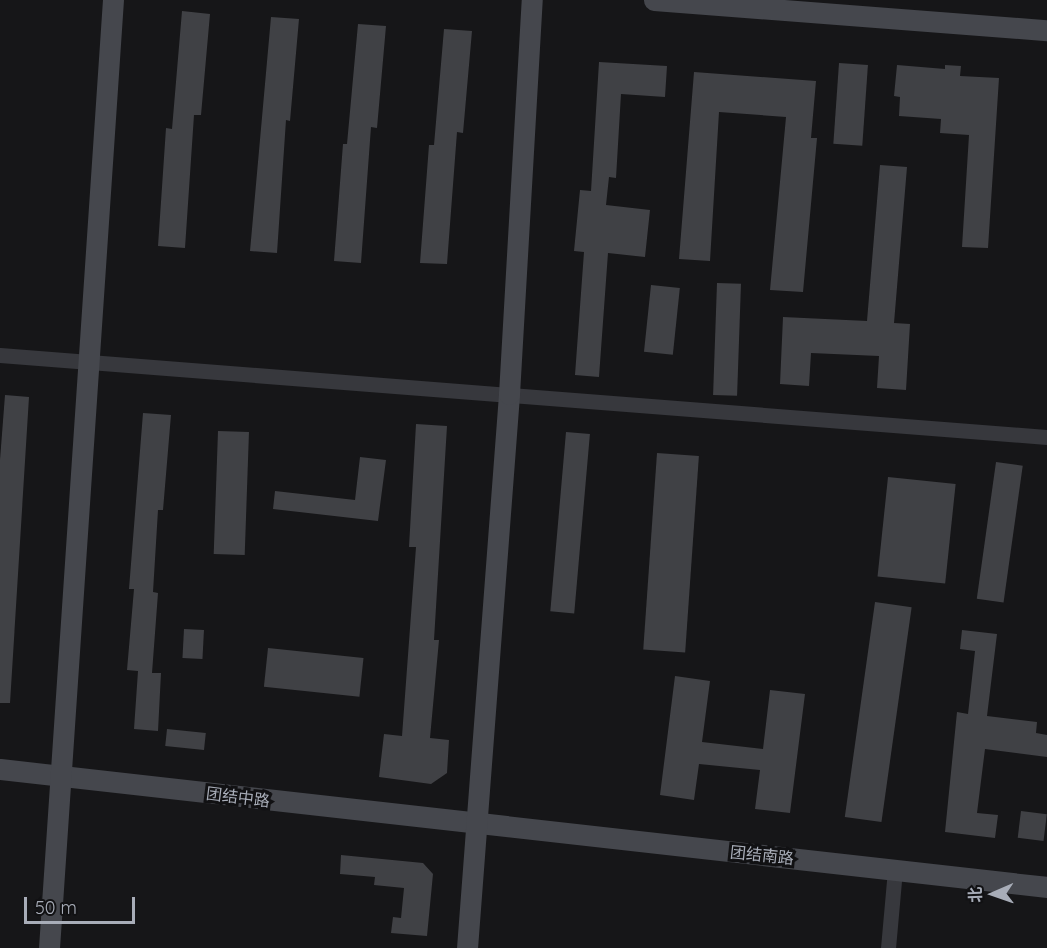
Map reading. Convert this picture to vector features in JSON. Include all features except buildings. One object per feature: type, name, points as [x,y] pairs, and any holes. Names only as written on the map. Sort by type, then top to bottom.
[{"type":"street","points":[[49,948],[113,0]]},
{"type":"street","points":[[467,948],[509,394],[532,0]]},
{"type":"street","points":[[654,0],[1047,30]]},
{"type":"street","points":[[0,355],[1047,437]]},
{"type":"street","name":"团结中路","points":[[0,769],[476,824]]},
{"type":"street","name":"团结南路","points":[[476,824],[1047,887]]},
{"type":"street","points":[[888,948],[896,869]]}]
